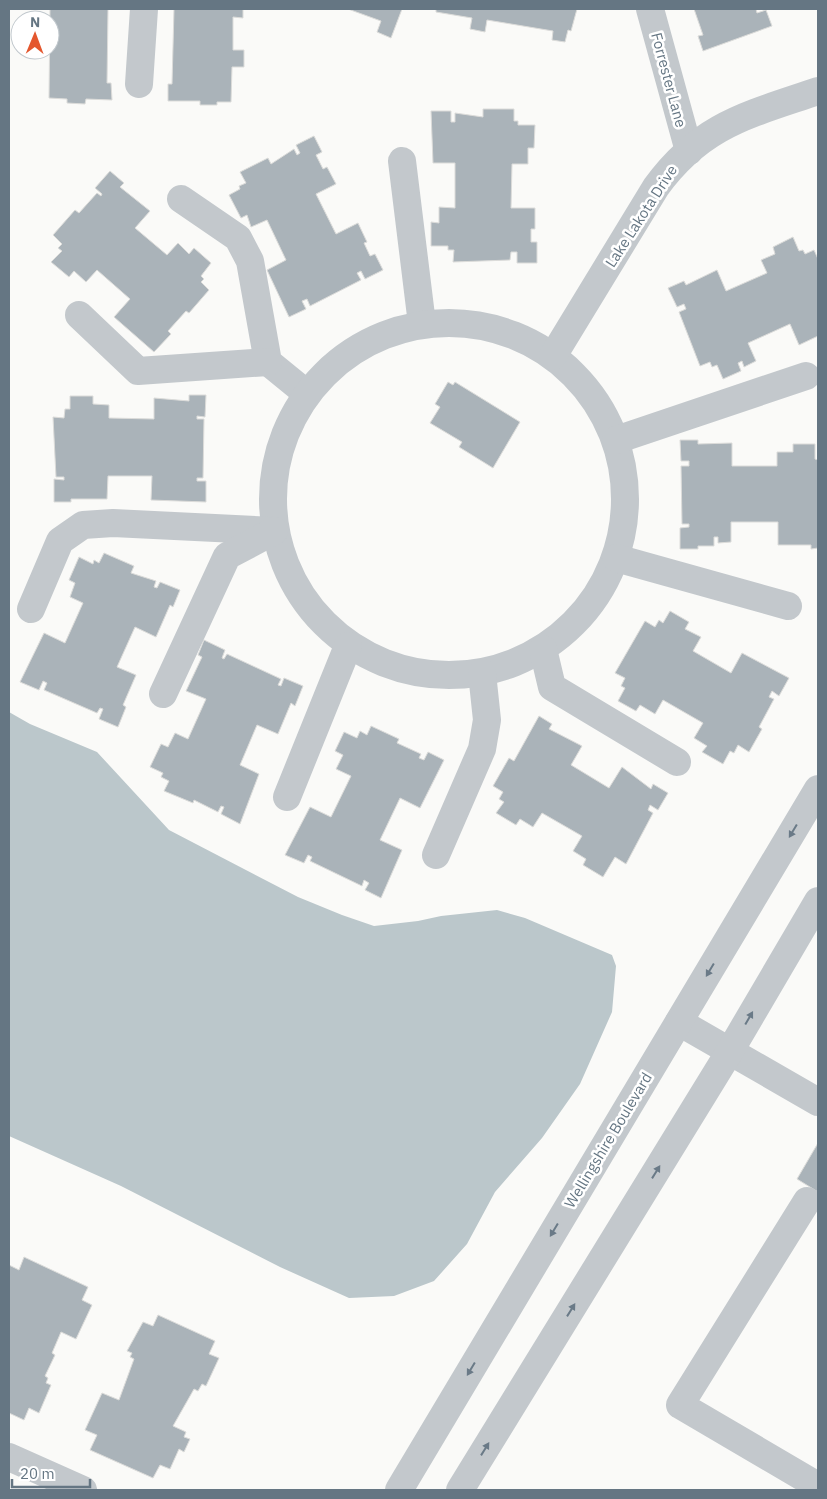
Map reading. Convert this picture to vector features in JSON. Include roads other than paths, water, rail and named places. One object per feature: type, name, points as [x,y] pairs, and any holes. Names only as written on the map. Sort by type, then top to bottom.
[{"type":"street","points":[[139,84],[144,9]]},
{"type":"street","name":"Forrester Lane","points":[[650,9],[689,151]]},
{"type":"street","name":"Lake Lakota Drive","points":[[553,356],[656,187],[675,162],[694,145],[724,124],[818,91]]},
{"type":"street","points":[[402,161],[422,324]]},
{"type":"street","points":[[181,199],[238,238],[250,261],[268,362],[306,393]]},
{"type":"street","points":[[79,315],[138,371],[268,362]]},
{"type":"street","points":[[468,323],[513,334],[553,356],[580,380],[601,408],[616,440],[625,479],[625,519],[616,558],[599,594],[574,624],[542,649],[514,664],[482,673],[436,676],[390,666],[348,646],[314,614],[288,576],[274,531],[272,483],[274,473],[283,436],[306,393],[339,360],[378,337],[422,324],[468,323]]},
{"type":"street","points":[[616,440],[806,376]]},
{"type":"street","points":[[31,608],[60,542],[83,525],[114,523],[274,531]]},
{"type":"street","points":[[163,694],[227,556],[274,531]]},
{"type":"street","points":[[616,558],[788,606]]},
{"type":"street","points":[[287,797],[348,646]]},
{"type":"street","points":[[542,649],[552,687],[677,762]]},
{"type":"street","points":[[436,855],[482,749],[487,720],[482,673]]},
{"type":"street","name":"Wellingshire Boulevard","points":[[399,1490],[818,789]]},
{"type":"street","points":[[460,1490],[730,1051],[818,901]]},
{"type":"street","points":[[679,1022],[818,1102]]},
{"type":"street","points":[[807,1201],[680,1405],[818,1486]]},
{"type":"street","points":[[9,1457],[83,1490]]}]
